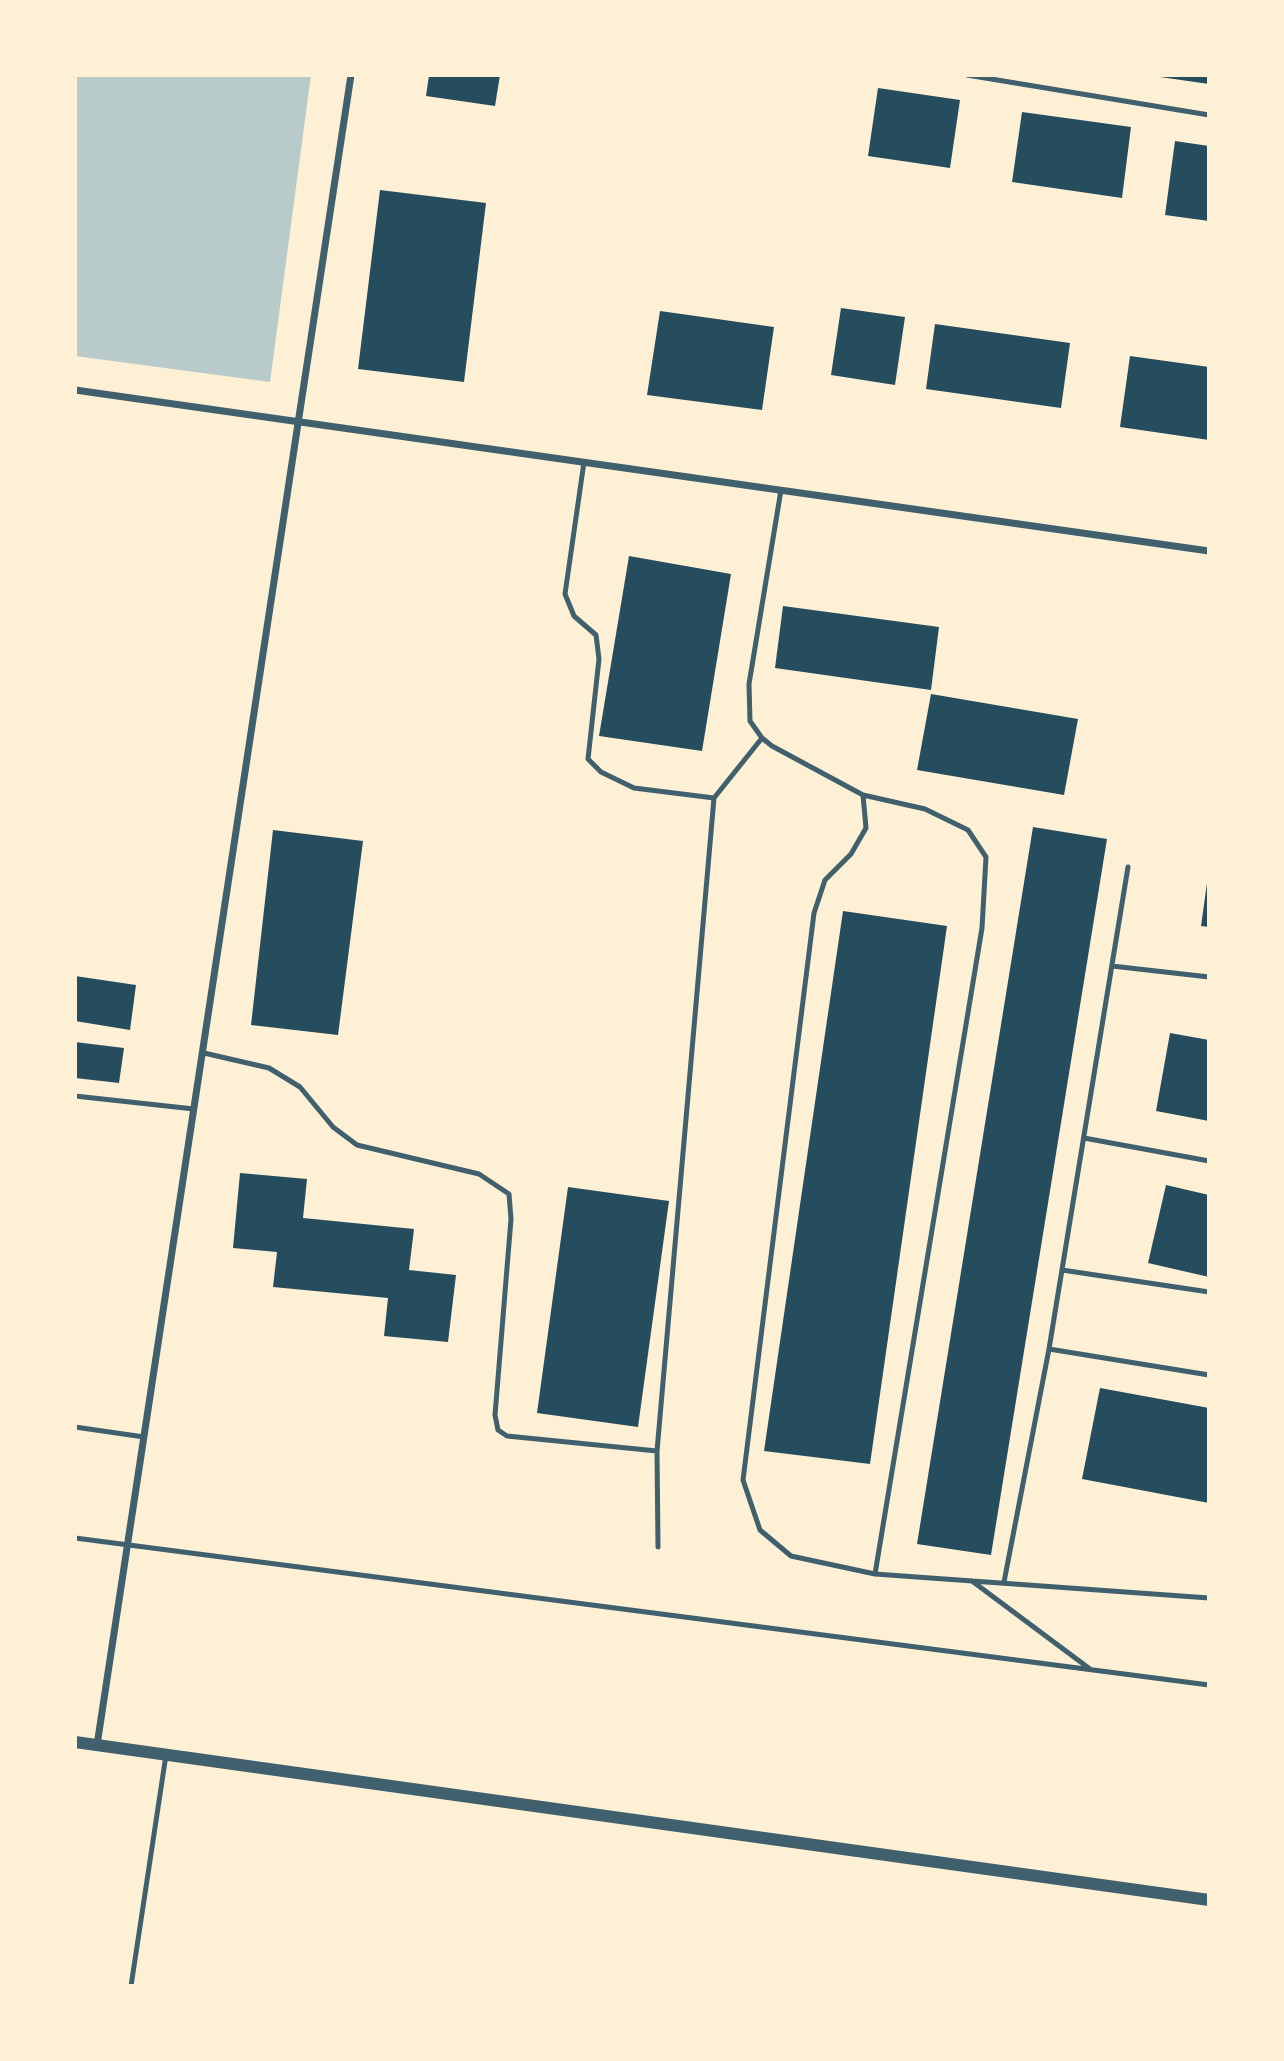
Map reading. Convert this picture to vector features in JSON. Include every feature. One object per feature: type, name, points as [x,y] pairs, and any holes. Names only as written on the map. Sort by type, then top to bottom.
[{"type":"street","points":[[97,1745],[301,422],[351,75]]},
{"type":"street","points":[[75,390],[1209,551]]},
{"type":"street","points":[[75,1742],[1209,1900]]},
{"type":"lane","points":[[967,75],[1209,115]]},
{"type":"lane","points":[[584,462],[565,594],[574,616],[596,635],[599,659],[588,759],[601,772],[634,788],[714,797]]},
{"type":"lane","points":[[780,490],[749,684],[750,721],[762,738],[863,795],[925,809],[968,830],[986,857],[982,928],[875,1574]]},
{"type":"lane","points":[[658,1547],[657,1451],[714,797],[762,738]]},
{"type":"lane","points":[[863,795],[866,828],[851,854],[825,880],[814,913],[743,1480],[760,1530],[791,1556],[875,1574],[1209,1598]]},
{"type":"lane","points":[[1004,1582],[1049,1349],[1128,867]]},
{"type":"lane","points":[[1112,966],[1209,977]]},
{"type":"lane","points":[[204,1053],[269,1068],[279,1074],[300,1087],[333,1127],[356,1145],[479,1174],[509,1194],[511,1219],[495,1415],[498,1430],[507,1436],[657,1451]]},
{"type":"lane","points":[[75,1096],[194,1109]]},
{"type":"lane","points":[[1084,1138],[1209,1161]]},
{"type":"lane","points":[[1062,1270],[1209,1292]]},
{"type":"lane","points":[[1049,1349],[1209,1375]]},
{"type":"lane","points":[[75,1427],[144,1437]]},
{"type":"lane","points":[[75,1538],[1209,1685]]},
{"type":"lane","points":[[972,1581],[1091,1670]]},
{"type":"lane","points":[[131,1986],[166,1755]]},
{"type":"shaded area","points":[[75,75],[311,75],[270,382],[75,356]]},
{"type":"building","points":[[429,75],[500,75],[495,106],[426,96]]},
{"type":"building","points":[[1209,75],[1209,84],[1160,77]]},
{"type":"building","points":[[878,88],[960,100],[950,168],[868,156]]},
{"type":"building","points":[[1022,112],[1131,127],[1122,198],[1012,182]]},
{"type":"building","points":[[1175,141],[1209,146],[1209,221],[1165,215]]},
{"type":"building","points":[[380,190],[486,203],[464,382],[358,369]]},
{"type":"building","points":[[841,308],[905,317],[895,385],[831,375]]},
{"type":"building","points":[[660,311],[774,327],[762,410],[647,395]]},
{"type":"building","points":[[935,324],[1070,343],[1061,408],[926,389]]},
{"type":"building","points":[[1130,356],[1209,367],[1209,440],[1120,427]]},
{"type":"building","points":[[629,556],[731,574],[702,751],[599,736]]},
{"type":"building","points":[[783,606],[939,627],[931,690],[775,668]]},
{"type":"building","points":[[931,694],[1078,719],[1064,795],[917,770]]},
{"type":"building","points":[[1033,827],[1107,839],[991,1555],[917,1544]]},
{"type":"building","points":[[273,830],[363,841],[338,1035],[251,1025]]},
{"type":"building","points":[[1209,883],[1209,927],[1201,926]]},
{"type":"building","points":[[843,911],[947,926],[870,1464],[764,1451]]},
{"type":"building","points":[[75,976],[136,985],[130,1030],[75,1021]]},
{"type":"building","points":[[1170,1033],[1209,1040],[1209,1121],[1156,1111]]},
{"type":"building","points":[[75,1042],[124,1048],[119,1083],[75,1078]]},
{"type":"building","points":[[240,1173],[307,1179],[303,1218],[414,1229],[409,1270],[456,1275],[448,1342],[384,1336],[388,1298],[273,1287],[277,1252],[233,1248]]},
{"type":"building","points":[[1166,1185],[1209,1195],[1209,1277],[1148,1263]]},
{"type":"building","points":[[568,1187],[669,1201],[638,1427],[537,1413]]},
{"type":"building","points":[[1100,1388],[1209,1408],[1209,1503],[1082,1479]]}]
